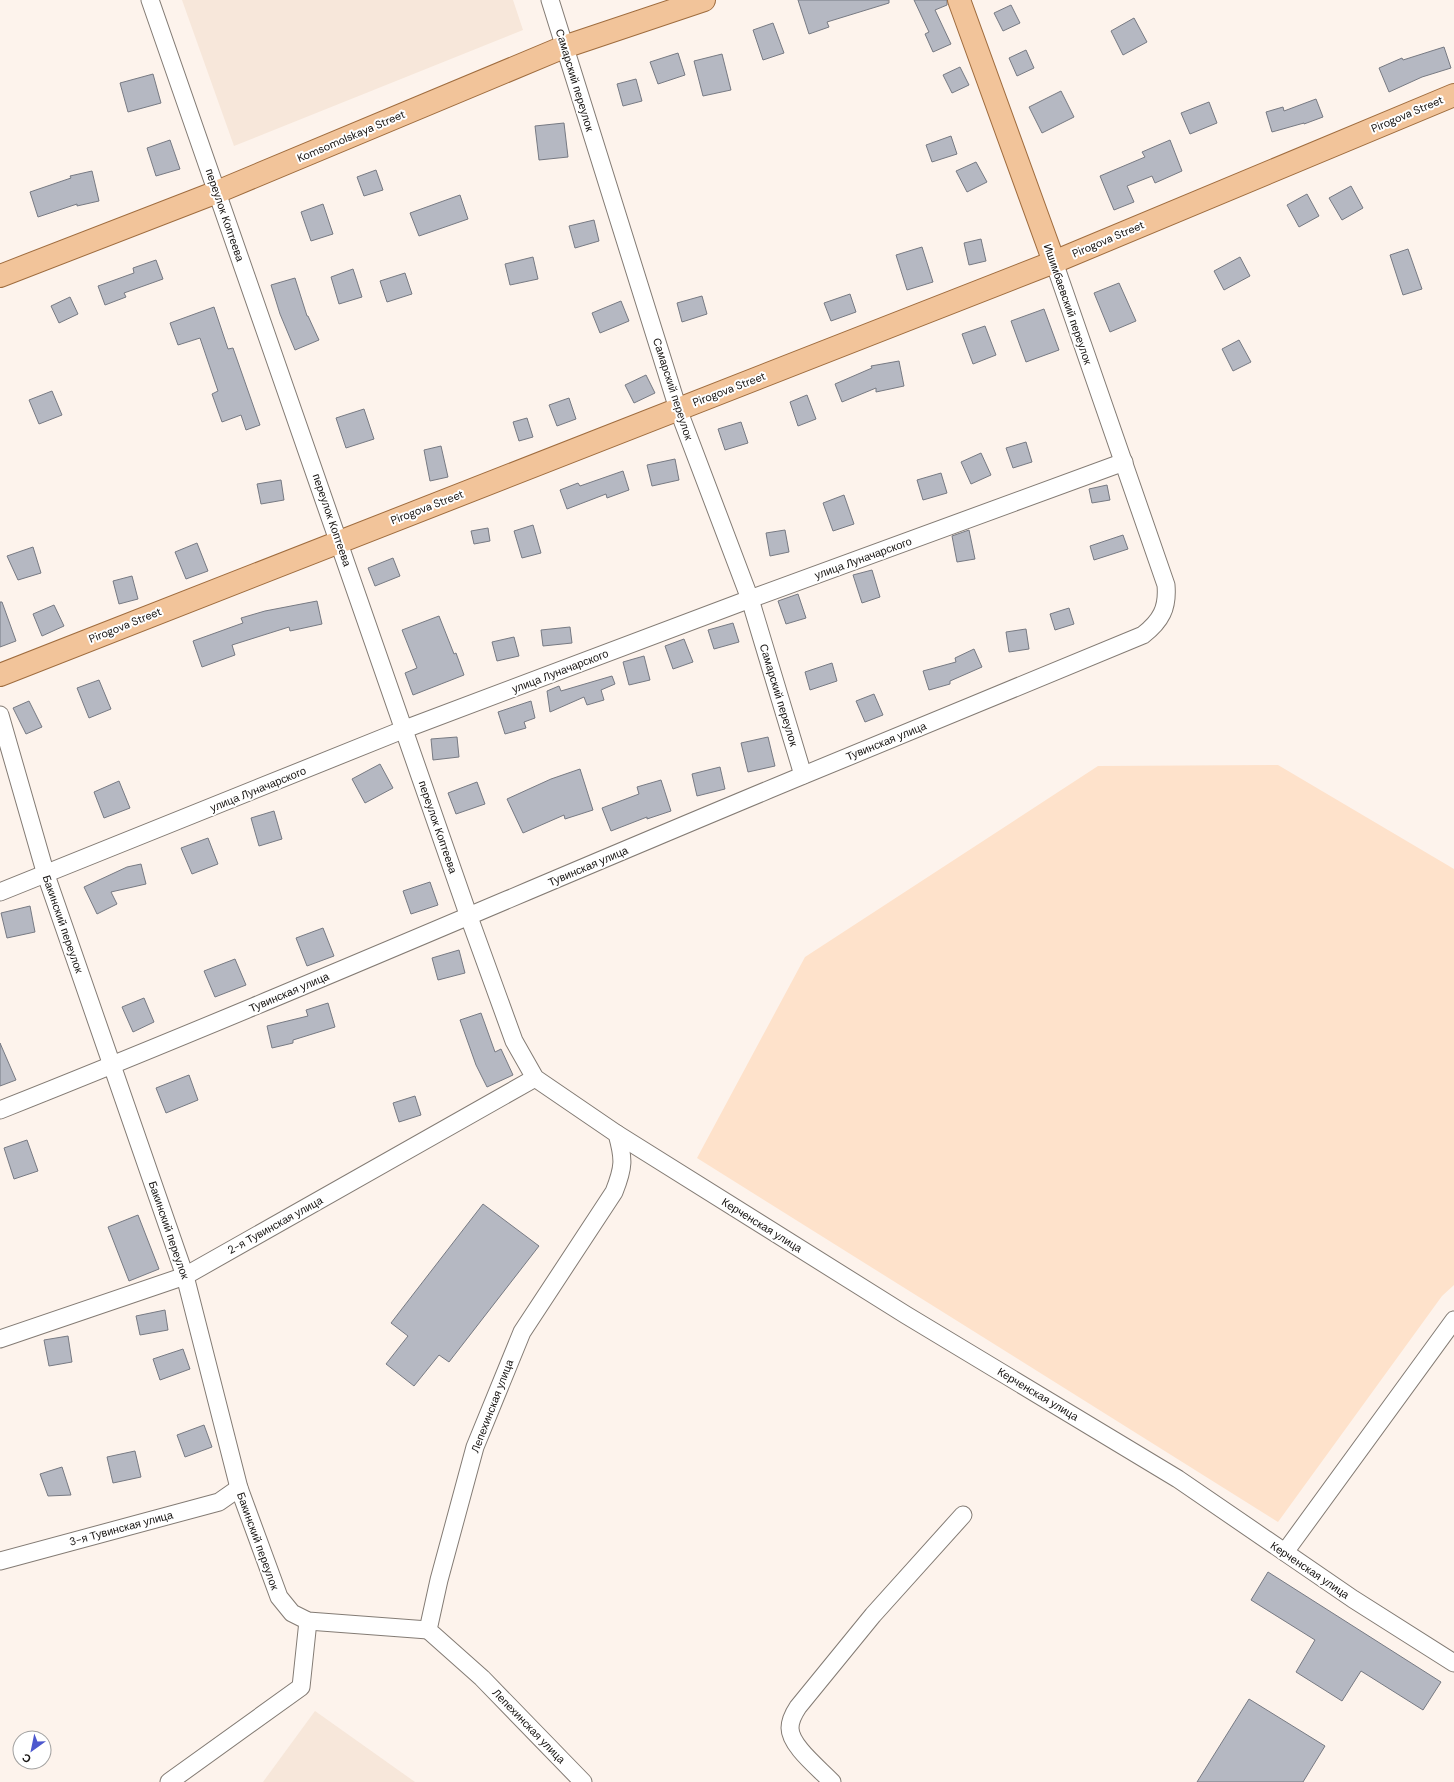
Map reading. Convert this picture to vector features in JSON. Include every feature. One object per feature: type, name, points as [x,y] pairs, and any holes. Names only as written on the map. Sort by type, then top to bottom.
[{"type":"main road","name":"Komsomolskaya Street","points":[[0,276],[217,192],[564,47],[704,0]]},
{"type":"main road","name":"Ишимбаевский переулок","points":[[959,0],[1054,262]]},
{"type":"main road","name":"Pirogova Street","points":[[0,675],[1054,262],[1454,94]]},
{"type":"street","name":"переулок Коптеева","points":[[150,0],[340,542],[469,917],[514,1041],[535,1078]]},
{"type":"street","name":"Самарский переулок","points":[[550,0],[678,409],[750,599],[803,775]]},
{"type":"street","name":"Ишимбаевский переулок","points":[[1054,262],[1166,585],[1168,597],[1164,609]]},
{"type":"street","name":"улица Луначарского","points":[[0,892],[46,875],[405,730],[750,599],[1124,462]]},
{"type":"street","name":"Тувинская улица","points":[[0,1110],[112,1066],[469,917],[803,775],[1143,635],[1156,624],[1164,609]]},
{"type":"street","name":"Бакинский переулок","points":[[0,714],[46,875],[185,1276],[239,1488],[279,1597],[292,1613],[308,1621],[428,1630]]},
{"type":"street","points":[[535,1078],[617,1134]]},
{"type":"street","name":"2-я Тувинская улица","points":[[0,1339],[185,1276],[535,1078]]},
{"type":"street","name":"Керченская улица","points":[[617,1134],[906,1315],[1178,1479],[1353,1599],[1454,1663]]},
{"type":"street","name":"Лепехинская улица","points":[[582,1782],[482,1678],[428,1630],[439,1580],[475,1447],[522,1332],[614,1192],[622,1174],[622,1154],[617,1134]]},
{"type":"street","points":[[1285,1552],[1454,1320]]},
{"type":"street","name":"3-я Тувинская улица","points":[[0,1561],[219,1502],[239,1488]]},
{"type":"street","points":[[832,1782],[795,1744],[790,1726],[793,1715],[873,1615],[963,1515]]},
{"type":"street","points":[[169,1782],[301,1687],[308,1621]]},
{"type":"shaded area","points":[[182,0],[513,0],[523,30],[234,146]]},
{"type":"shaded area","points":[[1278,765],[1454,869],[1454,1285],[1442,1296],[1278,1522],[697,1158],[805,957],[1098,766]]},
{"type":"shaded area","points":[[315,1711],[415,1782],[263,1782]]},
{"type":"building","points":[[798,0],[889,0],[889,3],[827,22],[829,27],[809,34]]},
{"type":"building","points":[[914,0],[947,0],[947,5],[935,10],[951,44],[933,52],[925,34],[929,32]]},
{"type":"building","points":[[1011,5],[1020,23],[1003,31],[994,13]]},
{"type":"building","points":[[1134,18],[1147,42],[1123,55],[1111,31]]},
{"type":"building","points":[[773,23],[784,53],[763,60],[753,30]]},
{"type":"building","points":[[1444,47],[1451,68],[1422,77],[1389,92],[1379,68],[1402,58],[1403,60]]},
{"type":"building","points":[[1026,50],[1034,68],[1017,76],[1009,58]]},
{"type":"building","points":[[678,53],[685,75],[658,84],[650,62]]},
{"type":"building","points":[[722,54],[731,90],[703,96],[694,61]]},
{"type":"building","points":[[960,67],[969,85],[952,93],[943,75]]},
{"type":"building","points":[[153,74],[161,103],[128,112],[120,83]]},
{"type":"building","points":[[636,79],[642,101],[623,106],[617,84]]},
{"type":"building","points":[[1061,91],[1074,117],[1042,133],[1029,107]]},
{"type":"building","points":[[1316,99],[1323,117],[1304,124],[1272,132],[1266,112],[1283,107],[1284,111]]},
{"type":"building","points":[[1209,102],[1217,123],[1190,134],[1181,113]]},
{"type":"building","points":[[564,123],[568,157],[539,160],[535,126]]},
{"type":"building","points":[[951,136],[957,154],[932,162],[926,145]]},
{"type":"building","points":[[170,140],[180,169],[156,176],[147,148]]},
{"type":"building","points":[[1170,140],[1182,171],[1155,183],[1152,176],[1127,186],[1134,202],[1114,210],[1100,176],[1145,157],[1142,152]]},
{"type":"building","points":[[976,162],[987,182],[967,192],[956,171]]},
{"type":"building","points":[[376,170],[383,190],[364,196],[357,177]]},
{"type":"building","points":[[92,171],[99,201],[77,206],[77,204],[38,217],[30,192],[71,178],[70,176]]},
{"type":"building","points":[[1351,186],[1363,208],[1342,220],[1329,198]]},
{"type":"building","points":[[1307,194],[1319,216],[1299,227],[1287,205]]},
{"type":"building","points":[[460,195],[468,219],[419,236],[410,213]]},
{"type":"building","points":[[323,204],[333,234],[311,241],[301,212]]},
{"type":"building","points":[[594,220],[599,241],[575,248],[569,226]]},
{"type":"building","points":[[981,239],[986,261],[969,265],[964,243]]},
{"type":"building","points":[[922,247],[933,282],[907,290],[896,255]]},
{"type":"building","points":[[1408,249],[1422,289],[1403,295],[1390,255]]},
{"type":"building","points":[[533,257],[538,279],[510,285],[505,264]]},
{"type":"building","points":[[1240,257],[1250,276],[1224,290],[1214,271]]},
{"type":"building","points":[[156,260],[163,279],[124,293],[126,297],[105,305],[98,286],[134,273],[133,268]]},
{"type":"building","points":[[353,269],[362,297],[339,304],[331,277]]},
{"type":"building","points":[[405,273],[412,294],[387,302],[380,281]]},
{"type":"building","points":[[295,278],[307,316],[319,340],[295,350],[280,314],[271,285]]},
{"type":"building","points":[[1119,283],[1136,321],[1110,332],[1094,293]]},
{"type":"building","points":[[850,294],[856,312],[831,321],[824,303]]},
{"type":"building","points":[[702,296],[707,314],[682,322],[677,303]]},
{"type":"building","points":[[70,297],[78,314],[59,323],[51,306]]},
{"type":"building","points":[[621,301],[629,321],[600,333],[592,313]]},
{"type":"building","points":[[214,307],[228,349],[233,348],[260,425],[246,430],[241,415],[222,422],[212,394],[218,391],[200,338],[178,345],[170,323]]},
{"type":"building","points":[[1044,309],[1059,350],[1026,362],[1011,321]]},
{"type":"building","points":[[985,326],[996,355],[973,364],[962,334]]},
{"type":"building","points":[[1239,340],[1251,362],[1233,371],[1222,349]]},
{"type":"building","points":[[899,361],[904,386],[876,392],[876,388],[842,402],[835,384],[872,368],[871,366]]},
{"type":"building","points":[[646,375],[655,393],[634,403],[625,385]]},
{"type":"building","points":[[52,391],[62,415],[39,424],[29,400]]},
{"type":"building","points":[[807,395],[816,419],[798,426],[790,402]]},
{"type":"building","points":[[569,398],[576,419],[557,426],[549,405]]},
{"type":"building","points":[[364,409],[374,439],[346,448],[336,418]]},
{"type":"building","points":[[527,418],[533,437],[519,441],[513,422]]},
{"type":"building","points":[[741,422],[748,443],[725,450],[718,429]]},
{"type":"building","points":[[1026,442],[1032,462],[1013,468],[1006,448]]},
{"type":"building","points":[[441,446],[448,477],[430,481],[424,450]]},
{"type":"building","points":[[981,453],[991,475],[971,484],[961,462]]},
{"type":"building","points":[[675,459],[679,480],[652,486],[647,465]]},
{"type":"building","points":[[623,471],[629,490],[607,498],[606,494],[567,509],[560,490],[578,483],[580,486]]},
{"type":"building","points":[[941,473],[947,493],[923,500],[917,480]]},
{"type":"building","points":[[281,480],[284,500],[261,504],[257,484]]},
{"type":"building","points":[[1107,485],[1110,500],[1092,503],[1089,489]]},
{"type":"building","points":[[844,495],[854,524],[833,531],[823,503]]},
{"type":"building","points":[[533,525],[541,553],[522,558],[514,531]]},
{"type":"building","points":[[488,528],[490,541],[474,544],[471,531]]},
{"type":"building","points":[[785,530],[789,552],[770,556],[766,533]]},
{"type":"building","points":[[969,530],[975,559],[957,562],[952,536]]},
{"type":"building","points":[[1123,535],[1128,549],[1094,560],[1090,546]]},
{"type":"building","points":[[197,543],[208,571],[186,579],[175,552]]},
{"type":"building","points":[[33,547],[41,573],[18,580],[7,556]]},
{"type":"building","points":[[393,558],[400,576],[375,586],[368,568]]},
{"type":"building","points":[[872,570],[880,597],[862,603],[853,575]]},
{"type":"building","points":[[132,576],[138,599],[119,604],[113,581]]},
{"type":"building","points":[[798,594],[806,618],[786,624],[778,601]]},
{"type":"building","points":[[317,601],[322,624],[290,631],[289,627],[232,645],[235,655],[202,667],[193,641],[243,623],[241,618],[265,611]]},
{"type":"building","points":[[0,602],[2,602],[16,641],[0,647]]},
{"type":"building","points":[[54,605],[64,626],[42,636],[33,614]]},
{"type":"building","points":[[1069,608],[1074,624],[1055,630],[1050,614]]},
{"type":"building","points":[[439,616],[454,654],[456,653],[464,675],[413,695],[405,673],[417,668],[402,630]]},
{"type":"building","points":[[733,623],[739,642],[714,649],[708,630]]},
{"type":"building","points":[[570,627],[572,643],[543,646],[541,630]]},
{"type":"building","points":[[1026,629],[1029,649],[1009,652],[1006,632]]},
{"type":"building","points":[[514,637],[519,656],[497,661],[492,642]]},
{"type":"building","points":[[684,639],[693,662],[673,669],[665,646]]},
{"type":"building","points":[[974,649],[982,667],[950,681],[950,684],[929,690],[923,671],[956,662],[955,658]]},
{"type":"building","points":[[644,656],[650,680],[629,685],[623,662]]},
{"type":"building","points":[[832,663],[837,681],[810,690],[805,672]]},
{"type":"building","points":[[612,676],[615,684],[601,690],[604,700],[587,705],[584,697],[550,712],[547,691],[559,686],[561,691]]},
{"type":"building","points":[[99,680],[111,709],[89,718],[77,688]]},
{"type":"building","points":[[874,694],[883,715],[865,722],[856,701]]},
{"type":"building","points":[[29,701],[42,727],[26,734],[13,708]]},
{"type":"building","points":[[531,701],[535,718],[524,722],[526,728],[505,734],[498,712]]},
{"type":"building","points":[[457,737],[459,757],[433,760],[431,739]]},
{"type":"building","points":[[768,737],[775,766],[748,772],[741,743]]},
{"type":"building","points":[[380,764],[393,788],[365,803],[352,779]]},
{"type":"building","points":[[720,767],[725,789],[697,796],[692,774]]},
{"type":"building","points":[[580,769],[593,810],[565,819],[564,815],[523,833],[507,799],[551,779]]},
{"type":"building","points":[[661,780],[671,811],[647,819],[647,817],[611,831],[602,808],[639,794],[637,787]]},
{"type":"building","points":[[119,781],[130,808],[104,818],[94,792]]},
{"type":"building","points":[[477,782],[485,804],[456,814],[448,793]]},
{"type":"building","points":[[274,811],[282,839],[259,846],[251,818]]},
{"type":"building","points":[[208,838],[218,864],[192,874],[181,848]]},
{"type":"building","points":[[141,864],[146,884],[111,892],[117,904],[97,914],[84,887],[127,867]]},
{"type":"building","points":[[430,882],[438,905],[411,914],[403,891]]},
{"type":"building","points":[[30,906],[35,932],[7,938],[1,913]]},
{"type":"building","points":[[323,928],[334,956],[307,966],[296,938]]},
{"type":"building","points":[[459,950],[465,973],[438,980],[432,958]]},
{"type":"building","points":[[235,959],[246,985],[215,997],[204,971]]},
{"type":"building","points":[[144,998],[154,1022],[133,1032],[122,1007]]},
{"type":"building","points":[[328,1003],[335,1027],[293,1040],[293,1043],[272,1048],[267,1026],[308,1016],[306,1010]]},
{"type":"building","points":[[481,1013],[495,1052],[501,1049],[513,1075],[487,1087],[476,1065],[460,1020]]},
{"type":"building","points":[[0,1043],[16,1080],[0,1086]]},
{"type":"building","points":[[189,1075],[198,1100],[166,1113],[156,1088]]},
{"type":"building","points":[[415,1096],[421,1115],[399,1122],[393,1103]]},
{"type":"building","points":[[27,1140],[38,1171],[14,1179],[4,1148]]},
{"type":"building","points":[[483,1204],[539,1246],[449,1362],[439,1355],[414,1386],[386,1364],[408,1336],[391,1323]]},
{"type":"building","points":[[138,1215],[159,1269],[129,1281],[108,1227]]},
{"type":"building","points":[[165,1310],[168,1330],[140,1335],[136,1316]]},
{"type":"building","points":[[68,1336],[72,1362],[49,1366],[44,1340]]},
{"type":"building","points":[[183,1349],[190,1369],[160,1380],[153,1359]]},
{"type":"building","points":[[204,1425],[212,1447],[185,1457],[177,1435]]},
{"type":"building","points":[[135,1451],[141,1477],[113,1483],[107,1457]]},
{"type":"building","points":[[62,1467],[71,1495],[48,1496],[40,1474]]},
{"type":"building","points":[[1268,1572],[1441,1682],[1423,1710],[1361,1671],[1342,1701],[1296,1672],[1315,1640],[1251,1600]]},
{"type":"building","points":[[1249,1699],[1325,1746],[1303,1782],[1197,1782]]}]
